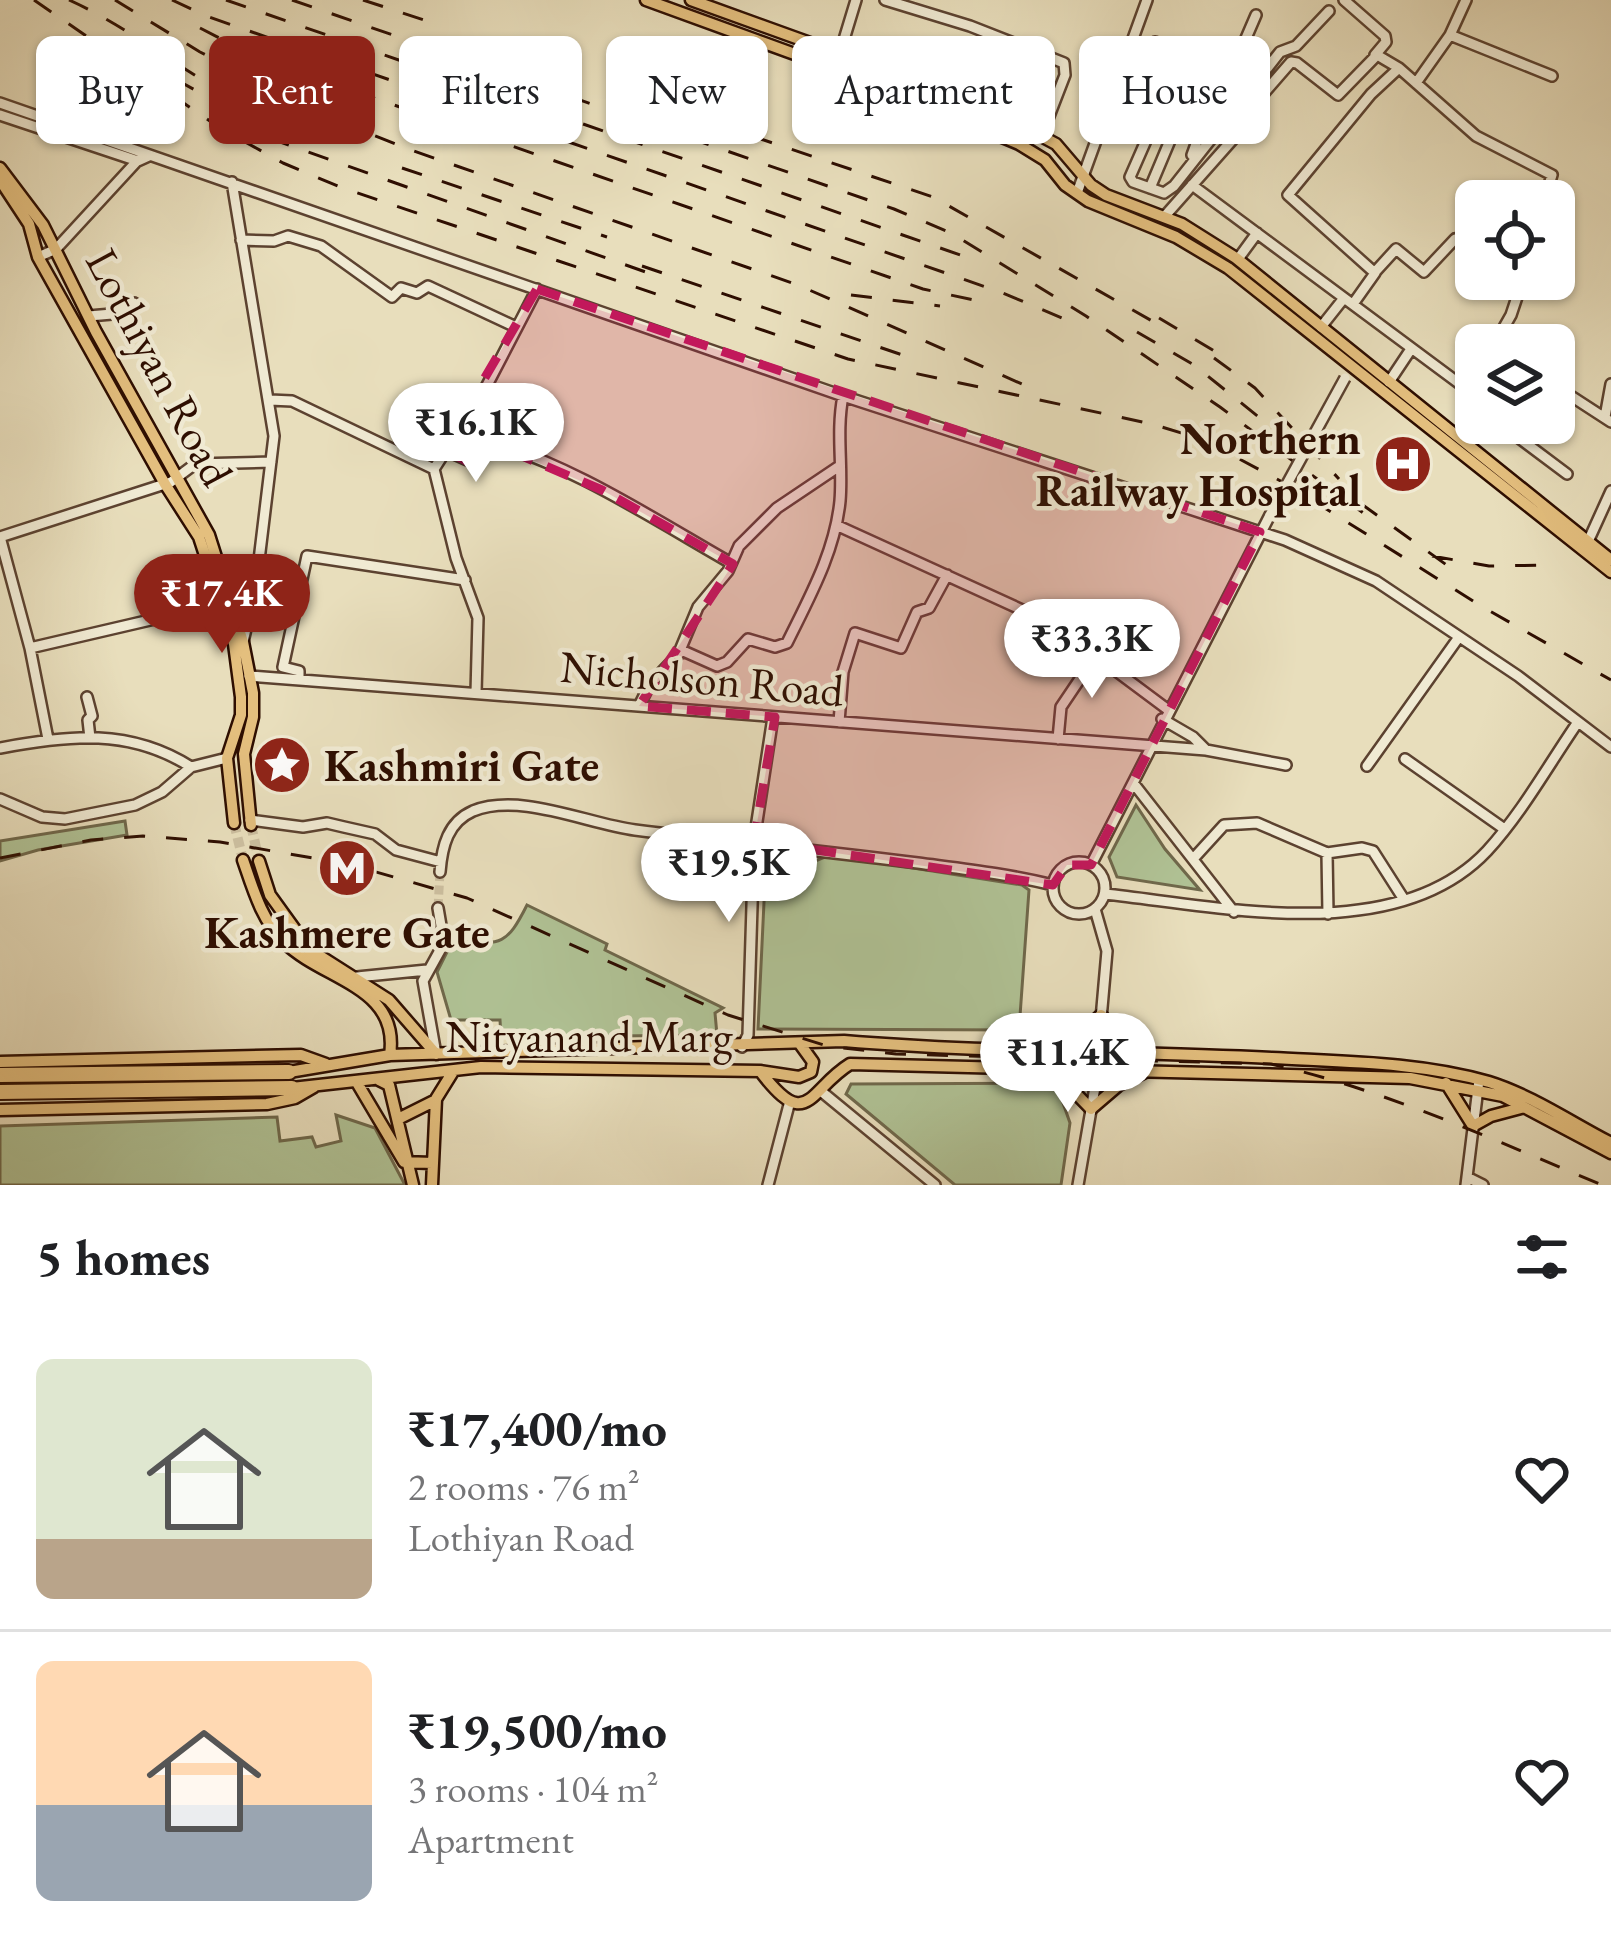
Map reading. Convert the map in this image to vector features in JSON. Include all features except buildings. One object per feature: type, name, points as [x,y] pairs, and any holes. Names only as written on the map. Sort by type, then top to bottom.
[{"type":"highway","points":[[0,1075],[290,1080]]},
{"type":"highway","points":[[0,1092],[290,1080]]},
{"type":"main road","points":[[692,0],[792,38]]},
{"type":"main road","points":[[650,1],[671,4],[1019,143],[1045,160],[1077,193],[1176,237],[1228,268],[1589,548],[1611,572]]},
{"type":"main road","points":[[1055,144],[1090,185],[1238,259],[1322,327],[1352,368],[1389,382],[1399,398]]},
{"type":"main road","name":"Lothiyan Road","points":[[0,168],[43,225],[209,535],[249,676],[253,717],[244,754],[250,823]]},
{"type":"main road","name":"Lothiyan Road","points":[[0,180],[29,224],[38,257],[164,484],[200,537],[234,644],[241,697],[241,715],[226,758],[234,823]]},
{"type":"main road","points":[[1589,548],[1611,560]]},
{"type":"main road","points":[[243,860],[257,901],[286,945],[356,987],[386,1015],[393,1036],[390,1055]]},
{"type":"main road","points":[[259,861],[270,895],[309,949],[389,1000],[436,1054]]},
{"type":"main road","points":[[1063,1049],[1101,1015],[1135,1052]]},
{"type":"main road","points":[[790,1101],[806,1102],[822,1092],[840,1070],[835,1042]]},
{"type":"main road","name":"Nityanand Marg","points":[[290,1080],[329,1065],[390,1055],[835,1042],[1135,1052],[1443,1071],[1479,1084],[1611,1153]]},
{"type":"main road","points":[[760,1071],[808,1074],[812,1059],[800,1044]]},
{"type":"main road","points":[[913,1047],[913,1064]]},
{"type":"main road","name":"Nityanand Marg","points":[[0,1063],[302,1055],[329,1065]]},
{"type":"main road","name":"Nityanand Marg","points":[[840,1070],[850,1064],[1097,1070],[1305,1066]]},
{"type":"main road","name":"Nityanand Marg","points":[[1323,1067],[1511,1090],[1611,1143]]},
{"type":"main road","points":[[1052,1068],[1091,1109],[1119,1085],[1149,1070]]},
{"type":"main road","points":[[432,1185],[436,1100],[454,1070]]},
{"type":"main road","name":"Nityanand Marg","points":[[290,1080],[316,1085],[454,1070],[760,1071],[790,1101]]},
{"type":"main road","points":[[363,1080],[389,1085],[413,1185]]},
{"type":"main road","points":[[363,1080],[397,1155],[410,1164],[432,1163]]},
{"type":"main road","points":[[1446,1083],[1473,1126],[1505,1111],[1525,1108]]},
{"type":"main road","name":"Nityanand Marg","points":[[0,1110],[267,1105],[295,1098],[316,1085]]},
{"type":"main road","points":[[400,1118],[436,1100]]},
{"type":"street","points":[[845,36],[856,0]]},
{"type":"street","points":[[885,0],[995,36]]},
{"type":"street","points":[[1077,193],[1147,0]]},
{"type":"street","points":[[1164,218],[1242,129],[1251,108],[1291,62],[1338,95],[1385,43],[1385,36],[1344,0]]},
{"type":"street","points":[[1415,83],[1450,35],[1466,0]]},
{"type":"street","points":[[1270,65],[1329,11]]},
{"type":"street","points":[[1245,36],[1256,15]]},
{"type":"street","points":[[1450,35],[1552,76]]},
{"type":"street","points":[[1375,55],[1399,68],[1476,136],[1550,173],[1553,180]]},
{"type":"street","points":[[1055,59],[1064,63],[1065,75],[1055,101]]},
{"type":"street","points":[[1375,272],[1288,194],[1371,94],[1399,68]]},
{"type":"street","points":[[0,103],[143,156]]},
{"type":"street","points":[[0,115],[232,182],[844,397],[1261,532],[1376,581],[1611,747]]},
{"type":"street","points":[[1120,200],[1145,144]]},
{"type":"street","points":[[1150,188],[1169,144]]},
{"type":"street","points":[[1188,166],[1197,144]]},
{"type":"street","points":[[1130,178],[1167,192],[1205,144]]},
{"type":"street","points":[[38,257],[56,249],[143,156]]},
{"type":"street","points":[[232,182],[274,436],[256,585],[243,642]]},
{"type":"street","points":[[1192,185],[1455,381]]},
{"type":"street","points":[[1238,259],[1257,233]]},
{"type":"street","points":[[241,240],[288,236],[321,246],[392,298],[401,289],[417,293],[428,286],[516,327]]},
{"type":"street","points":[[1322,327],[1396,249],[1424,272],[1455,238]]},
{"type":"street","points":[[476,693],[478,618],[434,469],[484,391],[537,289]]},
{"type":"street","points":[[88,316],[112,314],[134,303]]},
{"type":"street","points":[[1389,382],[1412,350]]},
{"type":"street","points":[[1091,865],[1165,714],[1352,368]]},
{"type":"street","points":[[1575,398],[1608,419],[1611,384]]},
{"type":"street","points":[[681,650],[717,666],[749,638],[785,646],[815,585],[836,524],[844,397]]},
{"type":"street","points":[[270,400],[292,401],[434,469]]},
{"type":"street","points":[[443,449],[470,463],[496,410]]},
{"type":"street","points":[[482,440],[509,446],[616,498],[731,563]]},
{"type":"street","points":[[1527,444],[1567,474]]},
{"type":"street","points":[[48,739],[0,537],[164,484],[201,463],[271,462]]},
{"type":"street","points":[[639,706],[650,684],[681,650],[698,608],[740,546],[777,508],[838,467]]},
{"type":"street","points":[[1589,548],[1611,491]]},
{"type":"street","points":[[1589,548],[1611,507]]},
{"type":"street","points":[[836,524],[1054,624],[1206,750]]},
{"type":"street","points":[[299,680],[298,670],[283,667],[308,556],[465,580]]},
{"type":"street","points":[[839,722],[843,672],[856,633],[901,648],[917,612],[929,608],[947,575]]},
{"type":"street","points":[[30,649],[219,604]]},
{"type":"street","points":[[1367,766],[1460,637]]},
{"type":"street","points":[[1058,739],[1061,707],[1096,656]]},
{"type":"street","name":"Nicholson Road","points":[[249,676],[639,706],[772,727],[839,722],[1206,750],[1286,765]]},
{"type":"street","points":[[87,697],[92,716],[88,720],[90,739]]},
{"type":"street","points":[[1105,894],[1234,912],[1328,914],[1402,898],[1457,876],[1487,850],[1578,722]]},
{"type":"street","points":[[742,1046],[748,1034],[754,841],[772,727]]},
{"type":"street","points":[[0,748],[48,739],[143,742],[191,767]]},
{"type":"street","points":[[0,799],[42,817],[65,819],[135,805],[162,792],[191,767],[226,758]]},
{"type":"street","points":[[1405,759],[1503,828]]},
{"type":"street","points":[[1134,784],[1234,912]]},
{"type":"street","points":[[250,823],[327,824],[375,834],[396,850],[441,867],[448,833],[455,824],[476,810],[497,807],[558,812],[630,830],[754,841],[1053,885]]},
{"type":"street","points":[[1193,859],[1224,825],[1257,824],[1327,853],[1373,851],[1402,898]]},
{"type":"street","points":[[1327,853],[1328,914]]},
{"type":"street","points":[[1067,865],[1091,865],[1103,877],[1105,894],[1095,909],[1081,914],[1066,910],[1056,900],[1053,885],[1067,865]]},
{"type":"street","points":[[436,1054],[423,987],[427,970],[444,943],[438,908]]},
{"type":"street","points":[[1078,1185],[1097,1070],[1106,941],[1095,909]]},
{"type":"street","points":[[357,976],[427,970]]},
{"type":"street","points":[[1479,1084],[1466,1181],[1483,1185]]},
{"type":"street","points":[[822,1092],[935,1185]]},
{"type":"street","points":[[768,1185],[790,1101]]},
{"type":"highlighted area","points":[[537,289],[1260,532],[1091,865],[1067,865],[1053,885],[754,841],[775,717],[639,706],[733,564],[602,490],[482,439],[470,463],[443,449]]},
{"type":"green space","points":[[1136,805],[1200,890],[1117,877],[1109,857]]},
{"type":"green space","points":[[125,821],[127,835],[0,861],[0,841]]},
{"type":"green space","points":[[830,855],[1022,885],[1029,890],[1019,1030],[758,1029],[765,881]]},
{"type":"green space","points":[[527,905],[723,1008],[715,1013],[717,1035],[501,1037],[500,1020],[451,1020],[437,972],[453,940],[499,940],[513,930]]},
{"type":"green space","points":[[1056,1083],[1070,1123],[1061,1185],[955,1185],[846,1094],[851,1084]]},
{"type":"green space","points":[[336,1115],[375,1128],[405,1185],[0,1185],[0,1126],[277,1117],[280,1141],[312,1137],[316,1147],[341,1141]]},
{"type":"tunnel","points":[[234,823],[243,860]]},
{"type":"tunnel","points":[[251,825],[259,861]]},
{"type":"tunnel","points":[[438,908],[440,872]]},
{"type":"railway","points":[[34,0],[220,128],[283,163],[340,187],[848,359],[1152,424],[1204,440],[1288,485],[1481,606],[1611,680]]},
{"type":"railway","points":[[69,0],[209,84]]},
{"type":"railway","points":[[115,0],[200,52],[330,118],[798,285],[1040,392]]},
{"type":"railway","points":[[172,0],[209,17],[1003,293],[1076,324]]},
{"type":"railway","points":[[226,0],[969,258]]},
{"type":"railway","points":[[292,0],[894,209],[951,233],[1086,316],[1220,407],[1370,518]]},
{"type":"railway","points":[[363,0],[424,20]]},
{"type":"railway","points":[[200,28],[256,57],[923,289],[992,304]]},
{"type":"railway","points":[[185,84],[209,98]]},
{"type":"railway","points":[[768,141],[933,197],[1168,330]]},
{"type":"railway","points":[[286,144],[654,275]]},
{"type":"railway","points":[[402,168],[607,237]]},
{"type":"railway","points":[[642,266],[920,361]]},
{"type":"railway","points":[[851,295],[940,306]]},
{"type":"railway","points":[[1159,318],[1231,361]]},
{"type":"railway","points":[[1137,332],[1194,365],[1260,418]]},
{"type":"railway","points":[[1214,358],[1255,388],[1339,479]]},
{"type":"railway","points":[[1360,503],[1448,566]]},
{"type":"railway","points":[[1432,556],[1489,566],[1557,565]]},
{"type":"railway","points":[[0,858],[91,840],[143,836],[220,842],[348,864],[467,898],[728,1015],[827,1046],[896,1054],[1271,1064],[1398,1102],[1602,1185]]},
{"type":"place","name":"Northern Railway Hospital","points":[[1403,464]]},
{"type":"place","name":"Kashmiri Gate","points":[[282,765]]},
{"type":"place","name":"Kashmere Gate","points":[[347,868]]}]
